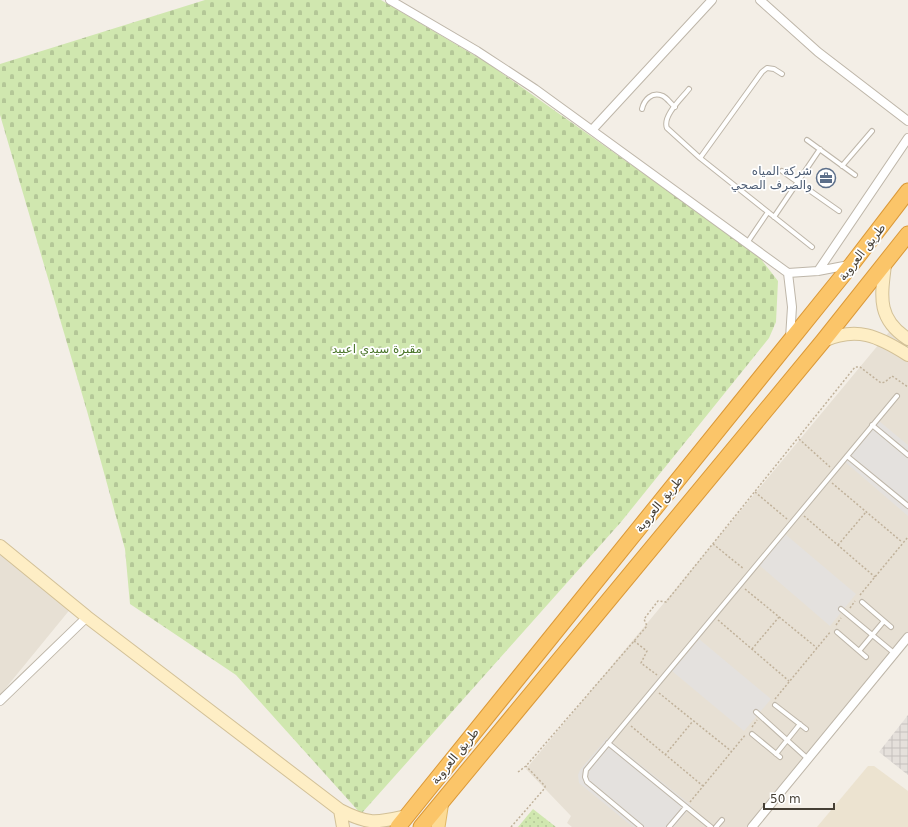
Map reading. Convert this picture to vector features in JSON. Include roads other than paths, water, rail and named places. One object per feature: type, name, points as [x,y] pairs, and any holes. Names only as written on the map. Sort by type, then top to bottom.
[{"type":"highway","name":"طريق العروبة","points":[[403,821],[852,264],[908,191]]},
{"type":"highway","name":"طريق العروبة","points":[[429,824],[442,801],[823,341],[885,265],[908,234]]},
{"type":"main road","points":[[885,265],[882,300],[885,314],[892,326],[908,339]]},
{"type":"main road","points":[[882,339],[892,326]]},
{"type":"main road","points":[[823,341],[839,335],[865,334],[882,339],[908,354]]},
{"type":"main road","points":[[0,546],[87,617],[340,810],[366,822],[403,821]]},
{"type":"main road","points":[[340,810],[343,827]]},
{"type":"main road","name":"طريق العروبة","points":[[389,827],[403,821]]},
{"type":"street","points":[[390,0],[506,70],[592,130],[788,273],[818,271],[852,264]]},
{"type":"street","points":[[592,130],[712,0]]},
{"type":"street","points":[[760,0],[818,52],[908,120]]},
{"type":"street","points":[[818,271],[908,138]]},
{"type":"street","points":[[788,273],[792,307],[789,342]]},
{"type":"street","points":[[0,702],[87,617]]},
{"type":"street","points":[[752,827],[908,637]]},
{"type":"lane","points":[[700,158],[762,72],[767,68],[774,69],[782,74]]},
{"type":"lane","points":[[689,89],[667,118],[665,124],[667,128],[700,158],[812,247]]},
{"type":"lane","points":[[642,109],[643,102],[648,97],[656,95],[663,96],[675,107]]},
{"type":"lane","points":[[842,166],[872,131]]},
{"type":"lane","points":[[807,140],[855,175]]},
{"type":"lane","points":[[774,217],[820,149]]},
{"type":"lane","points":[[782,171],[797,183],[839,211]]},
{"type":"lane","points":[[747,243],[768,212]]},
{"type":"lane","points":[[641,827],[585,779],[586,770],[897,396]]},
{"type":"lane","points":[[872,425],[908,455]]},
{"type":"lane","points":[[846,456],[908,506]]},
{"type":"lane","points":[[862,602],[891,628]]},
{"type":"lane","points":[[841,609],[894,654]]},
{"type":"lane","points":[[858,651],[884,621]]},
{"type":"lane","points":[[836,632],[866,657]]},
{"type":"lane","points":[[773,703],[806,729]]},
{"type":"lane","points":[[756,712],[808,759]]},
{"type":"lane","points":[[776,754],[800,724]]},
{"type":"lane","points":[[752,734],[780,757]]},
{"type":"lane","points":[[608,743],[710,827]]},
{"type":"lane","points":[[669,827],[686,807]]},
{"type":"lane","points":[[716,827],[722,820]]},
{"type":"place","name":"شركة المياه والصرف الصحي","points":[[826,178]]},
{"type":"park label","name":"مقبرة سيدي اعبيد","points":[[377,349]]}]
